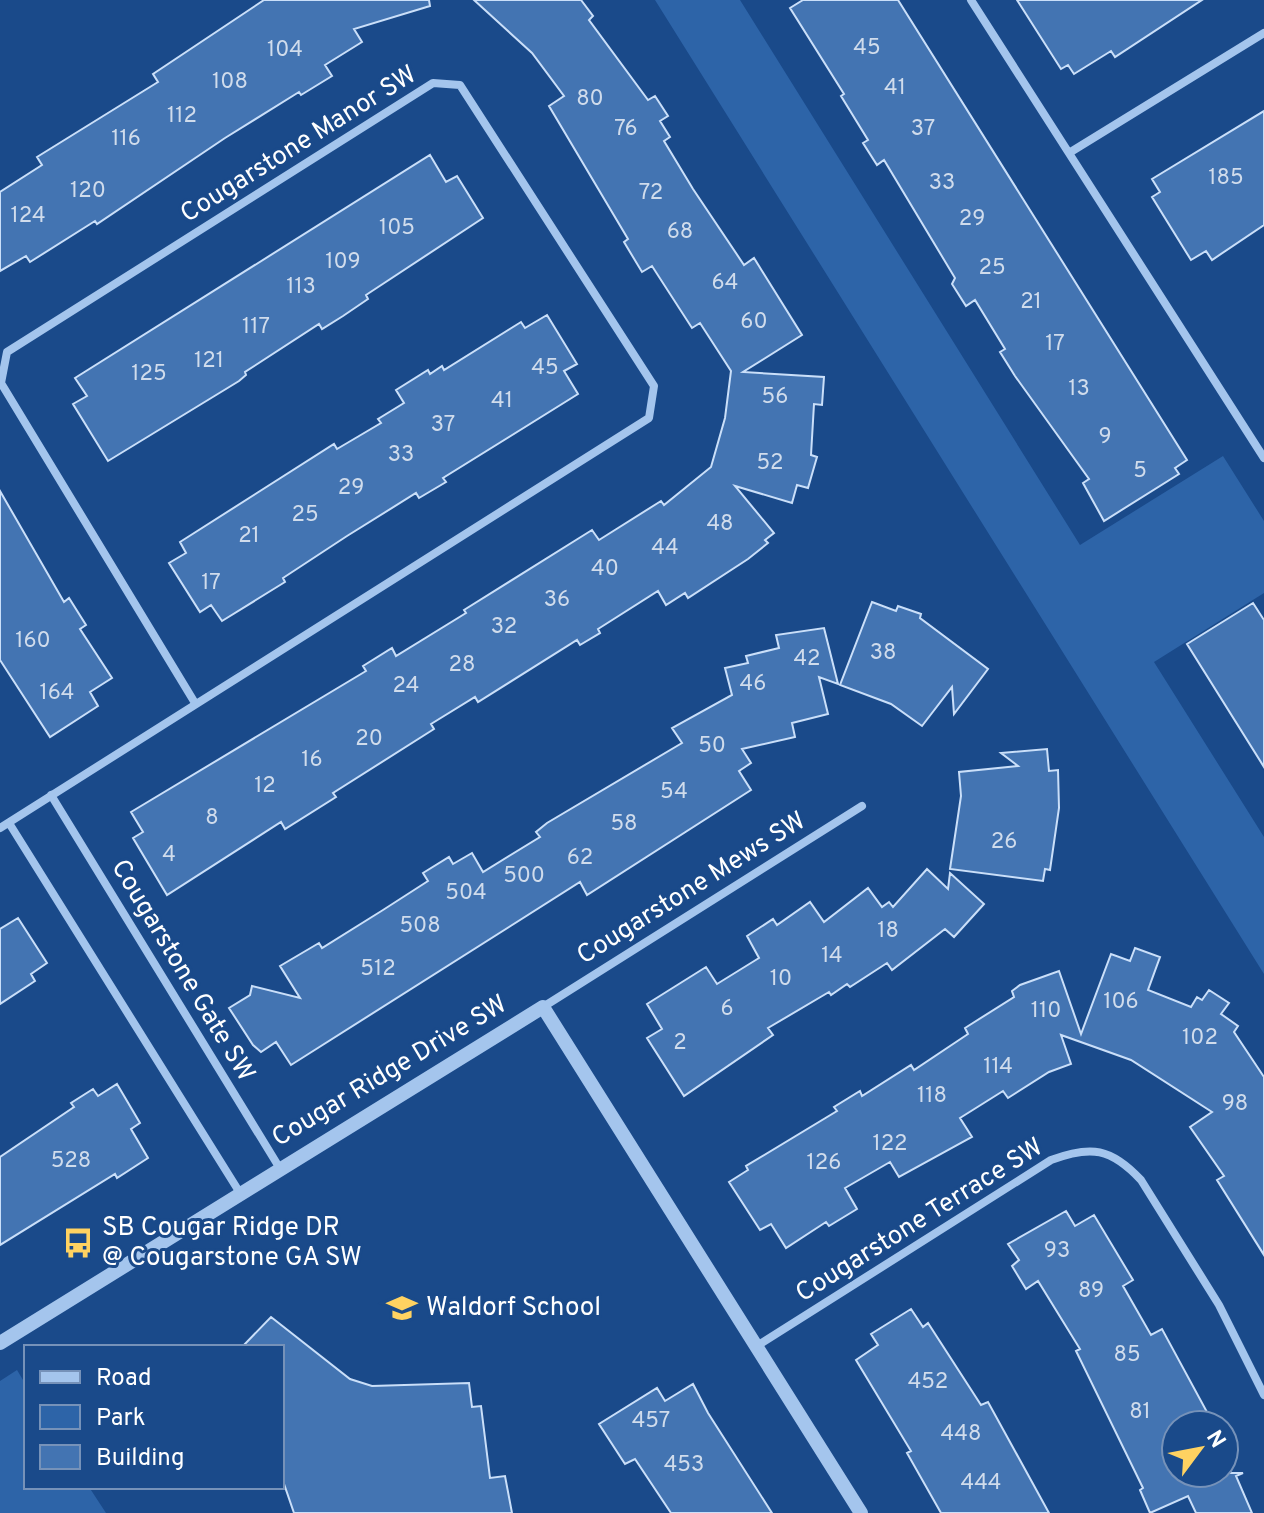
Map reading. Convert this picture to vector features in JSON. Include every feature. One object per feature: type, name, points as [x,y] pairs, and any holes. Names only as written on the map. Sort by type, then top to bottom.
[{"type":"street","points":[[971,0],[1264,458]]},
{"type":"street","points":[[1069,153],[1264,33]]},
{"type":"street","name":"Cougarstone Manor SW","points":[[4,826],[649,418],[654,386],[460,85],[433,83],[7,352],[1,383],[195,703]]},
{"type":"street","name":"Cougarstone Gate SW","points":[[51,795],[279,1167]]},
{"type":"street","name":"Cougarstone Mews SW","points":[[543,1007],[862,806]]},
{"type":"street","points":[[4,826],[240,1193]]},
{"type":"street","name":"Cougar Ridge Drive SW","points":[[0,1343],[279,1167],[543,1007],[861,1513]]},
{"type":"street","name":"Cougarstone Terrace SW","points":[[757,1346],[1051,1160],[1076,1151],[1101,1151],[1125,1163],[1141,1180],[1219,1305],[1264,1395]]},
{"type":"green space","points":[[655,0],[740,0],[1080,545],[1223,456],[1264,521],[1264,593],[1154,662],[1264,837],[1264,974]]},
{"type":"green space","points":[[17,1370],[24,1382],[24,1489],[90,1489],[106,1513],[0,1513],[0,1381]]},
{"type":"building","points":[[264,0],[429,0],[430,6],[354,29],[362,42],[325,65],[332,76],[301,95],[299,92],[225,138],[97,224],[95,221],[30,262],[26,256],[0,271],[0,192],[42,165],[37,157],[158,82],[153,74]]},
{"type":"building","points":[[474,0],[581,0],[593,16],[589,20],[648,100],[655,96],[668,116],[660,121],[670,137],[664,141],[693,189],[744,265],[754,258],[802,335],[743,372],[824,377],[822,405],[814,404],[811,455],[817,457],[808,488],[797,485],[792,503],[735,486],[774,533],[765,540],[768,543],[748,559],[688,598],[685,593],[666,605],[658,591],[598,629],[600,633],[580,645],[577,640],[478,702],[475,697],[431,724],[434,729],[333,793],[336,797],[285,829],[281,822],[167,895],[133,838],[143,832],[131,812],[366,671],[363,666],[392,648],[396,656],[592,530],[599,540],[661,501],[664,505],[711,467],[725,418],[731,371],[700,323],[692,328],[652,266],[642,272],[624,242],[628,239],[549,106],[564,96],[532,53]]},
{"type":"building","points":[[803,0],[898,0],[1187,460],[1175,468],[1179,474],[1104,521],[1083,483],[1089,479],[1015,376],[1000,352],[1005,349],[975,300],[966,306],[952,284],[955,278],[884,160],[877,165],[863,143],[868,140],[841,96],[844,94],[790,8]]},
{"type":"building","points":[[1017,0],[1202,0],[1115,57],[1111,51],[1074,74],[1068,65],[1061,69]]},
{"type":"building","points":[[1264,111],[1264,225],[1212,260],[1206,251],[1191,260],[1152,197],[1160,192],[1152,179]]},
{"type":"building","points":[[430,155],[446,182],[457,176],[483,218],[366,295],[368,299],[343,316],[322,329],[319,324],[245,372],[246,375],[239,381],[108,461],[73,404],[87,396],[75,378]]},
{"type":"building","points":[[547,315],[577,364],[564,371],[578,394],[443,478],[446,482],[419,498],[416,493],[347,536],[283,578],[285,582],[222,621],[211,605],[200,612],[169,563],[186,553],[180,542],[334,444],[337,449],[381,423],[378,419],[404,403],[396,390],[428,370],[430,374],[442,366],[444,370],[521,322],[525,328]]},
{"type":"building","points":[[0,491],[64,602],[69,598],[86,625],[80,629],[112,678],[90,692],[98,706],[50,737],[0,660]]},
{"type":"building","points":[[872,602],[896,611],[898,606],[921,614],[920,618],[988,669],[954,714],[952,687],[922,726],[891,704],[840,685]]},
{"type":"building","points":[[1253,603],[1264,620],[1264,767],[1187,644]]},
{"type":"building","points":[[824,628],[838,684],[819,677],[828,714],[792,723],[795,737],[742,749],[751,763],[739,771],[751,790],[587,895],[580,882],[291,1065],[276,1042],[261,1052],[253,1045],[229,1008],[250,995],[252,986],[300,998],[280,966],[319,943],[322,948],[428,881],[423,873],[449,857],[453,864],[472,853],[483,872],[540,837],[536,832],[547,823],[682,743],[672,728],[732,695],[725,668],[748,663],[746,656],[779,648],[776,635]]},
{"type":"building","points":[[1047,749],[1049,771],[1058,770],[1059,808],[1050,870],[1045,869],[1043,881],[950,869],[961,796],[959,772],[1018,766],[1001,753]]},
{"type":"building","points":[[927,869],[948,889],[950,873],[984,904],[954,937],[945,929],[892,970],[887,963],[850,987],[847,984],[831,995],[829,992],[768,1028],[773,1035],[684,1096],[647,1038],[662,1029],[647,1004],[706,967],[717,984],[759,958],[747,936],[773,919],[777,925],[810,902],[824,922],[868,888],[882,907],[889,902],[893,907]]},
{"type":"building","points":[[18,918],[47,963],[31,974],[35,981],[0,1004],[0,929]]},
{"type":"building","points":[[1135,948],[1160,957],[1148,990],[1191,1007],[1197,997],[1202,1000],[1209,990],[1229,1003],[1221,1014],[1238,1026],[1234,1032],[1264,1077],[1264,1255],[1217,1180],[1224,1176],[1190,1127],[1212,1112],[1131,1060],[1061,1035],[1071,1064],[1049,1072],[1008,1098],[1003,1091],[960,1118],[972,1137],[899,1177],[890,1162],[845,1188],[857,1209],[829,1226],[826,1222],[786,1248],[771,1224],[760,1230],[729,1182],[748,1170],[746,1166],[837,1111],[834,1107],[860,1091],[862,1096],[911,1065],[914,1070],[968,1034],[965,1028],[1014,997],[1012,991],[1020,985],[1059,971],[1081,1034],[1111,954],[1130,961]]},
{"type":"building","points":[[117,1084],[140,1123],[131,1129],[148,1158],[117,1178],[115,1174],[0,1245],[0,1157],[74,1107],[71,1103],[93,1089],[98,1096]]},
{"type":"building","points":[[1066,1211],[1075,1226],[1094,1215],[1133,1280],[1123,1286],[1151,1335],[1162,1329],[1205,1409],[1160,1409],[1160,1489],[1240,1489],[1240,1485],[1252,1513],[1196,1513],[1188,1496],[1150,1513],[1140,1490],[1143,1488],[1076,1351],[1080,1349],[1038,1281],[1026,1289],[1012,1266],[1019,1260],[1008,1244]]},
{"type":"building","points":[[911,1309],[923,1327],[928,1323],[981,1405],[988,1402],[1049,1513],[941,1513],[907,1453],[911,1451],[856,1360],[878,1345],[871,1334]]},
{"type":"building","points":[[271,1317],[350,1379],[372,1386],[469,1383],[472,1407],[481,1406],[490,1478],[505,1476],[512,1513],[294,1513],[284,1484],[284,1345],[244,1345]]},
{"type":"building","points":[[693,1384],[772,1513],[671,1513],[635,1459],[625,1464],[599,1424],[657,1388],[665,1401]]},
{"type":"place","name":"SB Cougar Ridge DR @ Cougarstone GA SW","points":[[78,1243]]},
{"type":"place","name":"Waldorf School","points":[[402,1308]]}]
